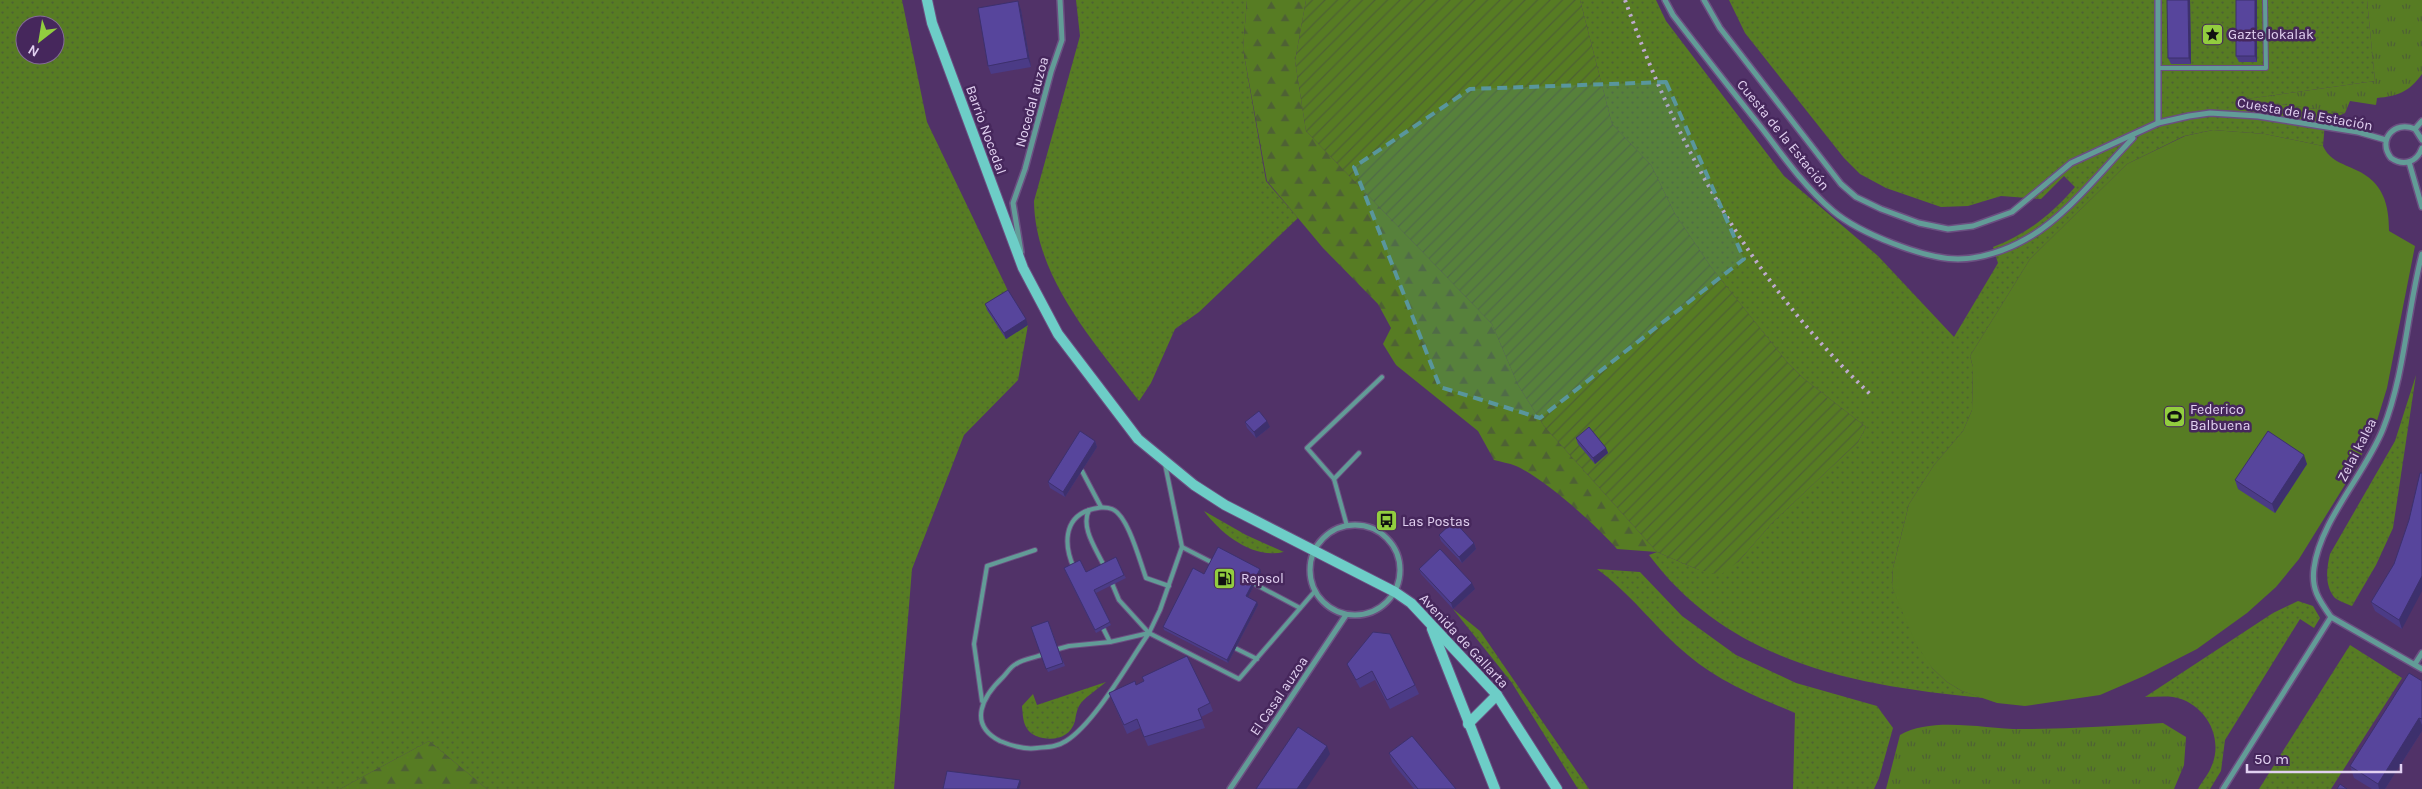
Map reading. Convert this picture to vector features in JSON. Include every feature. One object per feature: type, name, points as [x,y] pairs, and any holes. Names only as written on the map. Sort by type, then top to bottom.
[{"type":"street","name":"Barrio Nocedal","points":[[927,0],[932,23],[1023,268],[1058,334],[1138,438],[1165,464]]},
{"type":"street","name":"Nocedal auzoa","points":[[1023,268],[1014,203],[1051,72],[1062,40],[1060,0]]},
{"type":"street","name":"Cuesta de la Estación","points":[[1665,0],[1673,15],[1804,183],[1833,211],[1852,225],[1875,236],[1937,257],[1959,259],[1977,256],[2005,249],[2026,239],[2058,216],[2135,135]]},
{"type":"street","name":"Cuesta de la Estación","points":[[1704,0],[1720,28],[1841,184],[1856,197],[1919,223],[1948,228],[1973,226],[2012,212],[2071,162],[2135,135],[2158,123],[2210,113],[2234,113],[2358,132],[2386,140]]},
{"type":"street","points":[[2158,0],[2158,123]]},
{"type":"street","points":[[2415,129],[2422,121]]},
{"type":"street","points":[[2422,140],[2415,129],[2409,126],[2397,127],[2388,135],[2386,150],[2391,158],[2400,162],[2409,162],[2419,156],[2422,148]]},
{"type":"street","points":[[2409,162],[2422,207]]},
{"type":"street","name":"Zelai kalea","points":[[2422,254],[2394,393],[2383,430],[2319,543],[2314,569],[2313,589],[2331,617],[2422,669]]},
{"type":"street","name":"Avenida de Gallarta","points":[[1165,464],[1225,505],[1395,592],[1411,603],[1498,695],[1557,789]]},
{"type":"street","points":[[1347,526],[1362,526],[1375,530],[1387,539],[1396,550],[1400,564],[1400,579],[1395,592],[1386,604],[1374,612],[1346,615],[1333,610],[1322,602],[1310,578],[1310,564],[1314,552],[1324,537],[1333,530],[1347,526]]},
{"type":"street","name":"El Casal auzoa","points":[[1230,789],[1346,615]]},
{"type":"street","points":[[2223,789],[2331,617]]},
{"type":"street","points":[[1430,624],[1495,789]]},
{"type":"street","points":[[2415,664],[2422,653]]},
{"type":"street","points":[[1468,724],[1498,695]]},
{"type":"lane","points":[[2158,68],[2266,68],[2265,0]]},
{"type":"lane","points":[[1347,526],[1334,478],[1307,448],[1382,377]]},
{"type":"lane","points":[[1334,478],[1359,453]]},
{"type":"lane","points":[[1035,550],[988,566],[974,644],[982,702],[980,714],[985,728],[995,738],[1010,745],[1028,749],[1054,747],[1066,742],[1076,733],[1096,710],[1149,633],[1160,610],[1182,547],[1165,464]]},
{"type":"lane","points":[[1082,471],[1101,507]]},
{"type":"lane","points":[[1076,572],[1068,549],[1068,533],[1071,522],[1078,514],[1101,507],[1113,510],[1123,519],[1146,578],[1169,586]]},
{"type":"lane","points":[[1089,510],[1085,518],[1086,527],[1119,600],[1149,633],[1239,679],[1315,591]]},
{"type":"lane","points":[[1182,547],[1216,564]]},
{"type":"lane","points":[[1250,582],[1300,608]]},
{"type":"lane","points":[[1160,610],[1169,614]]},
{"type":"lane","points":[[1097,616],[1110,642]]},
{"type":"lane","points":[[1058,649],[1069,646],[1110,642],[1149,633]]},
{"type":"lane","points":[[1222,641],[1257,659]]},
{"type":"lane","points":[[982,702],[1016,664],[1041,655]]},
{"type":"highlighted area","points":[[1666,82],[1744,259],[1540,418],[1440,387],[1354,167],[1470,89]]},
{"type":"green space","points":[[0,0],[902,0],[927,122],[1010,295],[1028,325],[1018,380],[964,435],[912,569],[894,789],[487,789],[429,741],[340,789],[0,789]]},
{"type":"green space","points":[[1076,0],[1247,0],[1243,49],[1266,181],[1298,218],[1199,312],[1175,329],[1151,383],[1139,401],[1070,308],[1056,283],[1045,257],[1037,229],[1034,201],[1080,36]]},
{"type":"green space","points":[[1247,0],[1306,0],[1295,61],[1306,131],[1492,324],[1518,385],[1544,426],[1657,552],[1617,549],[1597,528],[1555,491],[1528,472],[1508,463],[1494,460],[1478,431],[1396,365],[1383,344],[1391,328],[1378,304],[1323,248],[1267,181],[1243,49]]},
{"type":"green space","points":[[1306,0],[1580,0],[1612,124],[1651,165],[1675,214],[1711,267],[1787,362],[1803,378],[1866,427],[1858,442],[1772,523],[1738,562],[1720,575],[1699,570],[1657,552],[1544,426],[1518,385],[1492,324],[1306,131],[1295,61]]},
{"type":"green space","points":[[1580,0],[1656,0],[1666,21],[1784,176],[1878,256],[1954,337],[1998,263],[1993,247],[2038,223],[2075,187],[2064,176],[2041,199],[2001,196],[1968,206],[1941,207],[1886,188],[1860,174],[1844,158],[1745,33],[1729,0],[2367,0],[2375,81],[2246,99],[2345,113],[2325,122],[2323,146],[2265,134],[2213,130],[2184,136],[2127,164],[2030,259],[1970,356],[1973,367],[1972,410],[1963,431],[1934,465],[1909,504],[1893,568],[1892,587],[1932,668],[1947,682],[1962,691],[1984,698],[1890,686],[1844,676],[1800,663],[1757,645],[1718,622],[1681,592],[1649,555],[1657,552],[1699,570],[1738,562],[1772,523],[1858,442],[1866,427],[1803,378],[1787,362],[1711,267],[1675,214],[1651,165],[1612,124]]},
{"type":"green space","points":[[2367,0],[2422,0],[2422,74],[2408,89],[2391,96],[2377,98],[2376,105],[2350,101],[2345,113],[2246,99],[2375,81]]},
{"type":"green space","name":"Federico Balbuena","points":[[2213,130],[2265,134],[2323,146],[2333,158],[2373,181],[2386,203],[2389,231],[2415,246],[2387,388],[2376,424],[2356,467],[2299,559],[2276,587],[2247,613],[2197,649],[2144,676],[2100,695],[2025,706],[1997,703],[1962,691],[1947,682],[1932,668],[1916,644],[1892,587],[1893,568],[1909,504],[1934,465],[1963,431],[1972,410],[1973,367],[1970,356],[2030,259],[2127,164],[2185,136]]},
{"type":"green space","points":[[2416,375],[2393,528],[2376,565],[2352,606],[2334,597],[2331,592],[2327,576],[2330,554],[2395,441]]},
{"type":"green space","points":[[1204,511],[1246,535],[1284,552],[1261,552],[1239,543],[1220,529]]},
{"type":"green space","points":[[1597,569],[1640,572],[1682,616],[1736,655],[1796,683],[1877,706],[1893,728],[1879,778],[1874,789],[1793,789],[1795,713],[1722,679],[1695,661],[1671,640],[1620,588]]},
{"type":"green space","points":[[2298,601],[2313,606],[2320,618],[2314,628],[2300,619],[2225,740],[2221,771],[2210,789],[2198,789],[2211,768],[2215,754],[2213,732],[2209,722],[2202,713],[2184,700],[2173,697],[2145,697],[2273,613]]},
{"type":"green space","points":[[1453,609],[1480,631],[1589,789],[1578,789],[1512,683]]},
{"type":"green space","points":[[2350,645],[2402,678],[2331,789],[2259,789]]},
{"type":"green space","points":[[1106,682],[1081,703],[1073,727],[1059,738],[1048,739],[1036,736],[1026,727],[1022,706],[1033,694],[1037,705]]},
{"type":"green space","points":[[2163,723],[2186,737],[2184,765],[2174,789],[1886,789],[1900,735],[1913,729],[1943,725],[2039,729]]},
{"type":"green space","points":[[429,741],[487,789],[340,789]]},
{"type":"building","points":[[2167,0],[2188,0],[2189,58],[2168,58]]},
{"type":"building","points":[[2236,0],[2255,0],[2255,56],[2236,56]]},
{"type":"building","points":[[1018,1],[1028,58],[988,66],[978,8]]},
{"type":"building","points":[[1008,290],[1026,319],[1004,333],[985,304]]},
{"type":"building","points":[[1259,411],[1267,421],[1254,432],[1245,422]]},
{"type":"building","points":[[1589,427],[1606,448],[1593,458],[1576,438]]},
{"type":"building","points":[[1080,431],[1095,441],[1063,492],[1048,482]]},
{"type":"building","points":[[2268,431],[2304,455],[2272,504],[2235,480]]},
{"type":"building","points":[[2420,473],[2422,473],[2422,576],[2399,620],[2371,602],[2394,564],[2409,520]]},
{"type":"building","points":[[1454,521],[1474,543],[1459,557],[1439,535]]},
{"type":"building","points":[[1218,547],[1260,569],[1246,596],[1257,602],[1227,660],[1163,627],[1193,568],[1204,574]]},
{"type":"building","points":[[1440,549],[1472,583],[1451,603],[1419,569]]},
{"type":"building","points":[[1116,557],[1124,575],[1094,590],[1110,622],[1095,630],[1064,568],[1080,560],[1086,572]]},
{"type":"building","points":[[1048,621],[1063,663],[1046,669],[1031,627]]},
{"type":"building","points":[[1373,632],[1390,634],[1415,685],[1387,700],[1372,671],[1356,680],[1347,664]]},
{"type":"building","points":[[1187,656],[1210,703],[1198,709],[1202,719],[1144,737],[1137,719],[1124,725],[1109,693],[1135,681],[1136,685],[1144,681],[1142,677]]},
{"type":"building","points":[[2409,673],[2422,681],[2422,719],[2419,718],[2378,784],[2350,766]]},
{"type":"building","points":[[1298,727],[1327,746],[1297,789],[1256,789]]},
{"type":"building","points":[[1412,736],[1456,789],[1418,789],[1389,753]]},
{"type":"building","points":[[947,771],[1020,780],[1017,789],[943,789]]},
{"type":"building","points":[[2340,784],[2347,789],[2337,789]]},
{"type":"railway","points":[[1625,0],[1670,111],[1696,163],[1725,213],[1756,261],[1791,308],[1829,353],[1872,396]]},
{"type":"place","name":"Gazte lokalak","points":[[2212,34]]},
{"type":"place","name":"Federico Balbuena","points":[[2174,417]]},
{"type":"place","name":"Las Postas","points":[[1386,521]]},
{"type":"place","name":"Repsol","points":[[1225,578]]}]
